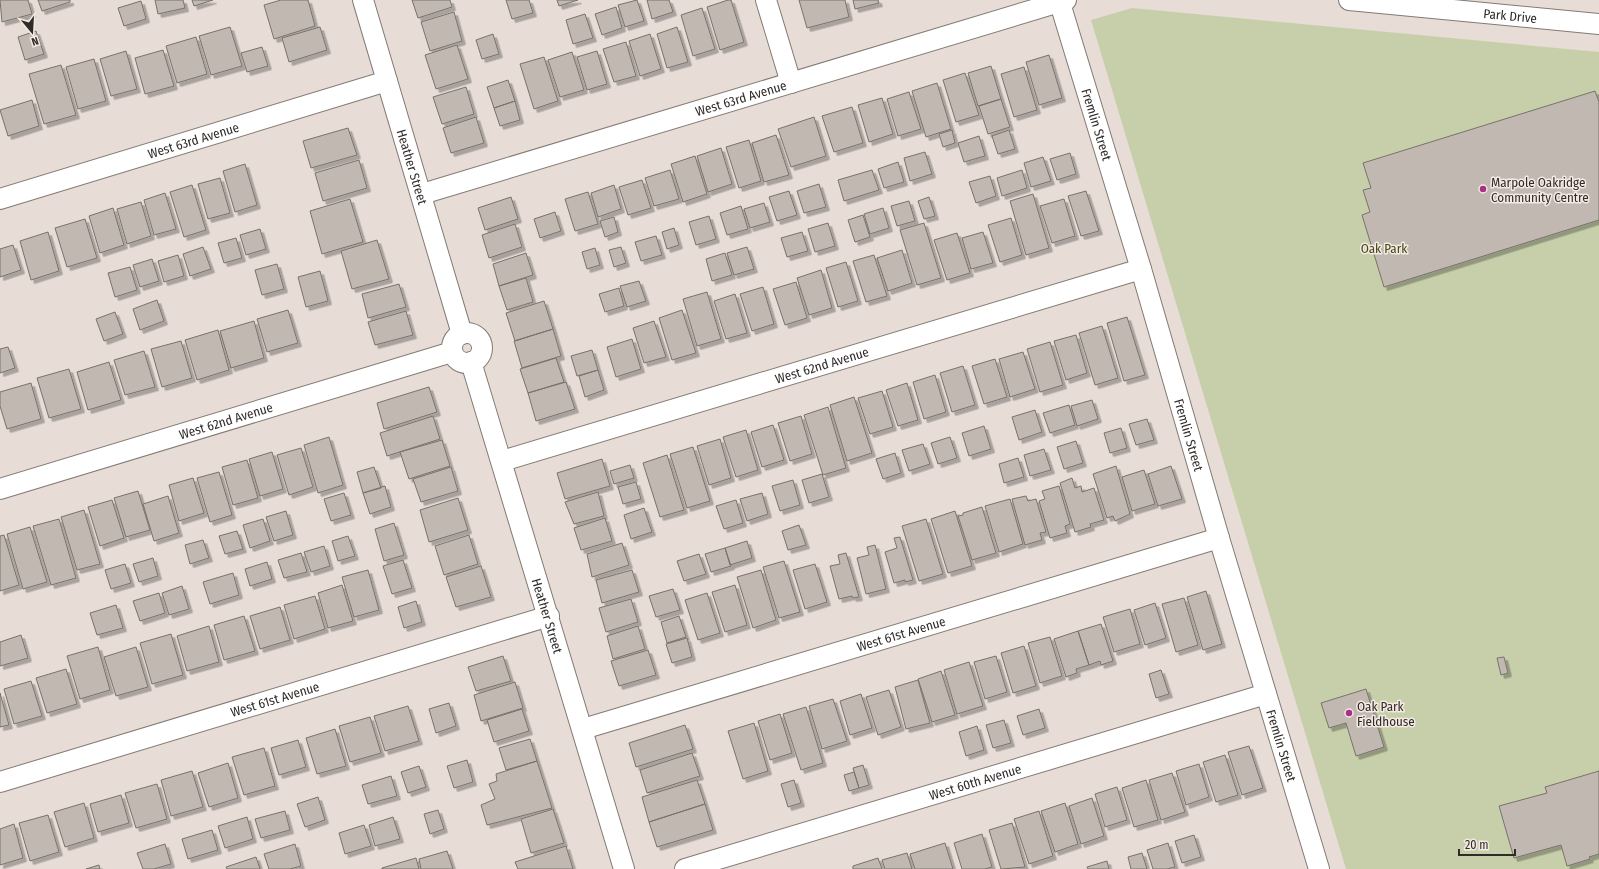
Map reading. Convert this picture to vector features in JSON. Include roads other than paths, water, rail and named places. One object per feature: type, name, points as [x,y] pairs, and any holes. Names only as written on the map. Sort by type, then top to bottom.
[{"type":"street","name":"Heather Street","points":[[363,0],[422,194],[462,334]]},
{"type":"street","points":[[766,0],[791,83]]},
{"type":"street","name":"Park Drive","points":[[1350,0],[1599,24]]},
{"type":"street","name":"West 63rd Avenue","points":[[422,194],[1062,1]]},
{"type":"street","name":"Fremlin Street","points":[[1062,1],[1219,538],[1319,869]]},
{"type":"street","name":"West 63rd Avenue","points":[[0,199],[387,80]]},
{"type":"street","name":"West 62nd Avenue","points":[[502,461],[1141,269]]},
{"type":"street","points":[[462,334],[476,336],[481,344],[482,348],[479,357],[471,362],[462,362],[458,360],[452,352],[455,339],[462,334]]},
{"type":"street","name":"West 62nd Avenue","points":[[0,489],[452,352]]},
{"type":"street","name":"Heather Street","points":[[471,362],[549,616],[624,869]]},
{"type":"street","name":"West 61st Avenue","points":[[583,729],[1219,538]]},
{"type":"street","name":"West 61st Avenue","points":[[0,782],[549,616]]},
{"type":"street","name":"West 60th Avenue","points":[[685,869],[1266,694]]},
{"type":"place","name":"Marpole Oakridge Community Centre","points":[[1483,189]]},
{"type":"place","name":"Oak Park Fieldhouse","points":[[1349,713]]},
{"type":"park label","name":"Oak Park","points":[[1384,248]]}]
